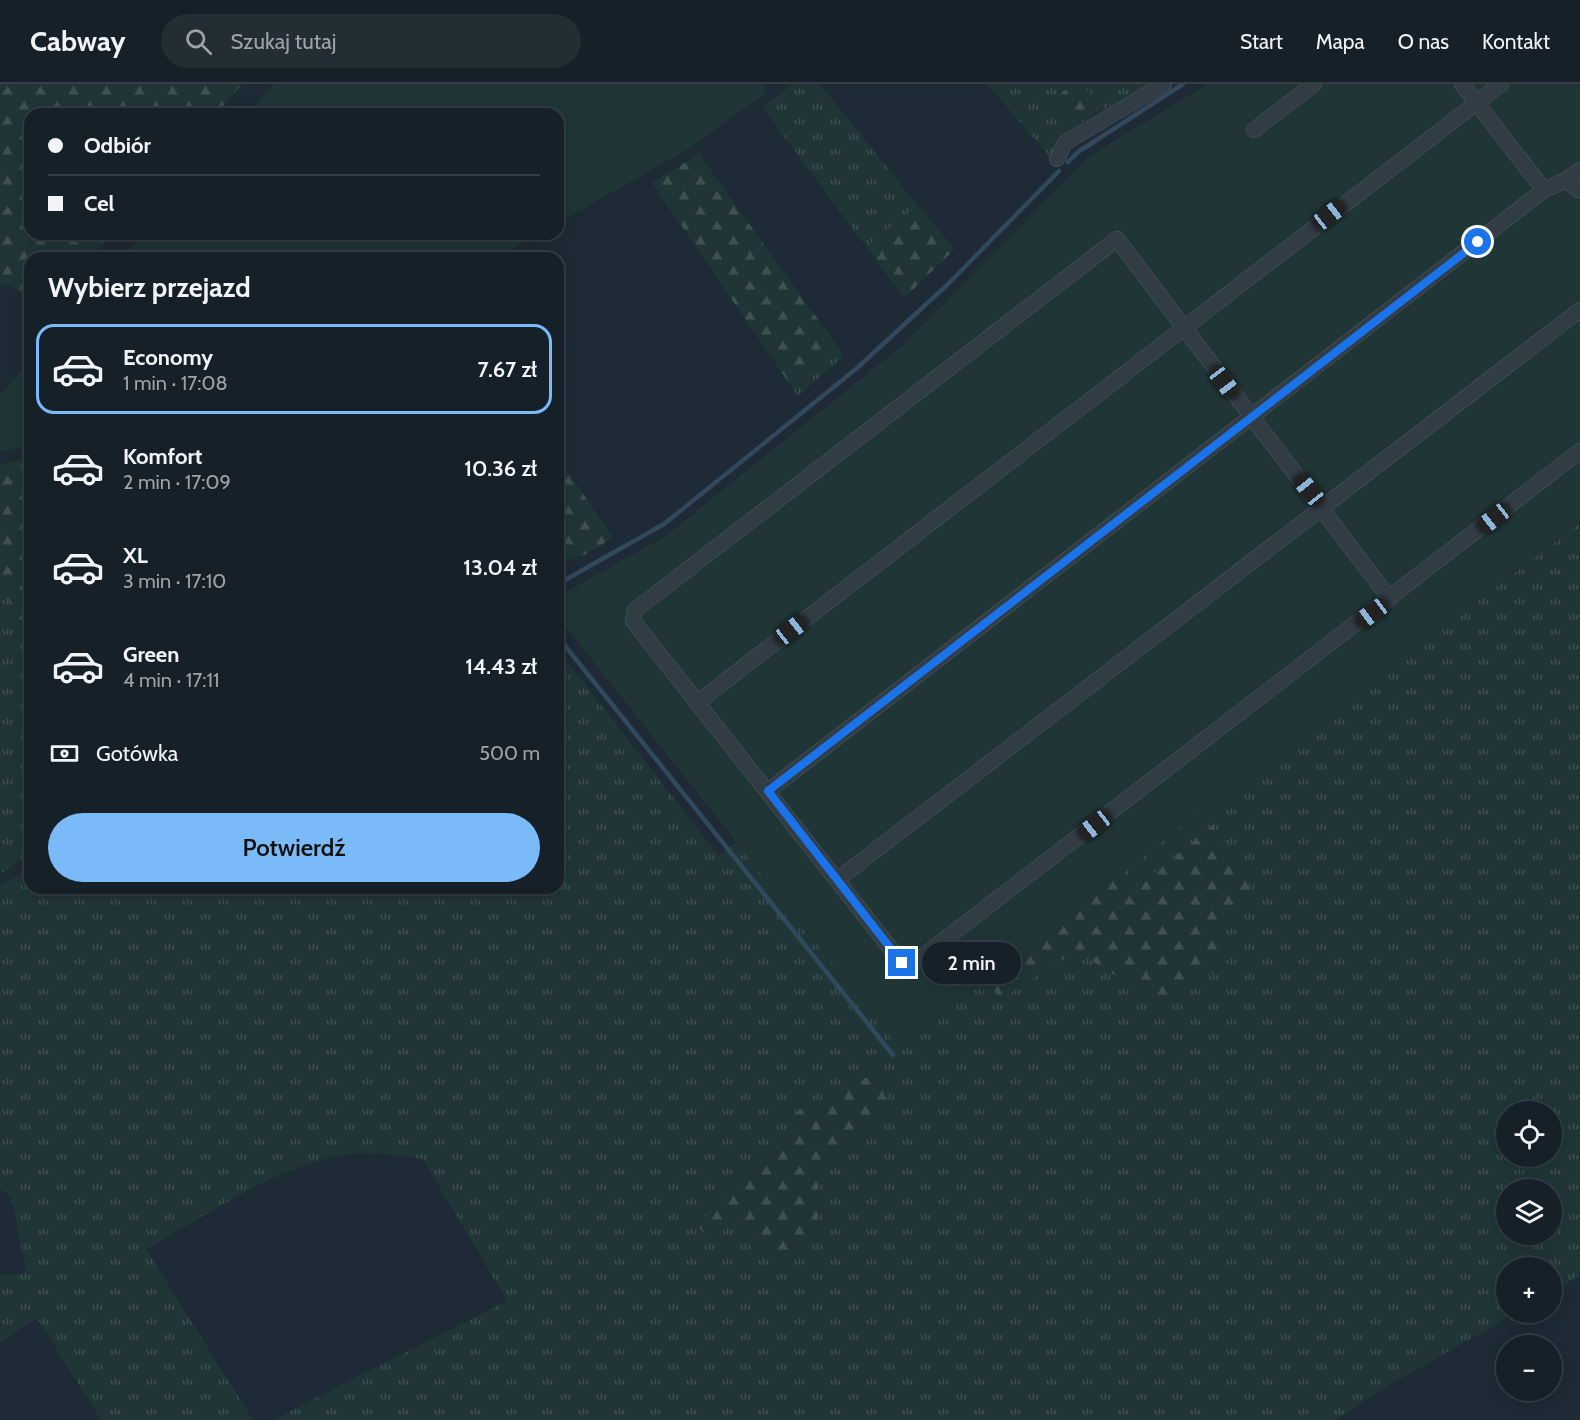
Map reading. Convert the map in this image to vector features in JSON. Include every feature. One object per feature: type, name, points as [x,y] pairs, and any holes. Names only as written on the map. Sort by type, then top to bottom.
[{"type":"street","points":[[1057,159],[1065,143],[1164,84]]},
{"type":"street","points":[[1254,130],[1314,84]]},
{"type":"street","points":[[1462,84],[1544,190]]},
{"type":"street","points":[[698,702],[1501,84]]},
{"type":"street","points":[[768,791],[1544,190],[1566,180],[1580,170]]},
{"type":"street","points":[[1566,180],[1580,191]]},
{"type":"street","points":[[1390,599],[1182,328],[1117,239],[645,602],[635,610],[633,621],[902,963],[910,966],[1390,599],[1580,451]]},
{"type":"street","points":[[838,879],[1580,310]]},
{"type":"green space","points":[[0,84],[242,84],[221,108],[24,108],[24,240],[106,240],[95,252],[24,252],[24,297],[12,286],[0,284]]},
{"type":"green space","points":[[274,84],[767,84],[764,86],[764,94],[690,148],[564,220],[564,108],[253,108]]},
{"type":"green space","points":[[793,84],[820,84],[918,206],[866,247],[763,108]]},
{"type":"green space","points":[[987,84],[1074,84],[1062,92],[1059,110],[1093,114],[1059,141],[1051,158]]},
{"type":"green space","points":[[1074,84],[1081,84],[1105,109],[1093,114],[1059,110],[1062,92]]},
{"type":"green space","points":[[1081,84],[1149,84],[1105,109]]},
{"type":"green space","points":[[1208,84],[1580,84],[1580,523],[897,1045],[564,625],[564,593],[666,536],[904,344],[1091,155]]},
{"type":"green space","points":[[699,154],[832,339],[789,383],[652,183]]},
{"type":"green space","points":[[918,206],[955,249],[904,298],[866,247]]},
{"type":"green space","points":[[137,240],[528,240],[506,252],[126,252]]},
{"type":"green space","points":[[832,339],[844,356],[798,396],[789,383]]},
{"type":"green space","points":[[24,368],[24,447],[0,451],[0,395]]},
{"type":"green space","points":[[24,459],[24,485],[13,487],[4,463]]},
{"type":"green space","points":[[4,463],[13,486],[24,485],[24,663],[0,564],[0,465]]},
{"type":"green space","points":[[564,466],[613,538],[586,554],[564,562]]},
{"type":"green space","points":[[1580,523],[1580,1275],[1562,1286],[1562,1257],[1496,1257],[1496,1323],[1498,1323],[1384,1388],[1336,1420],[273,1420],[507,1301],[423,1159],[389,1154],[340,1155],[282,1174],[225,1203],[146,1249],[253,1420],[101,1420],[37,1318],[0,1342],[0,1275],[27,1273],[11,1197],[0,1189],[0,885],[24,871],[24,894],[564,894],[564,658],[719,856],[736,842],[897,1044],[984,979],[1000,999],[1076,950],[1144,993],[1138,888],[1124,871]]},
{"type":"green space","points":[[0,564],[24,659],[24,859],[0,874]]},
{"type":"green space","points":[[1213,825],[1251,890],[1214,938],[1226,961],[1174,1002],[1144,993],[1076,951],[1000,999],[984,979],[1124,871],[1138,887]]},
{"type":"green space","points":[[882,1070],[891,1088],[873,1127],[817,1167],[818,1221],[785,1255],[740,1218],[711,1239],[696,1225],[789,1142],[796,1112]]},
{"type":"waterway","points":[[1068,162],[1078,152],[1183,84]]},
{"type":"waterway","points":[[564,581],[664,524],[856,369],[947,285],[1059,171]]},
{"type":"waterway","points":[[564,644],[893,1055]]},
{"type":"route","points":[[902,963],[768,791],[1478,242]]}]
